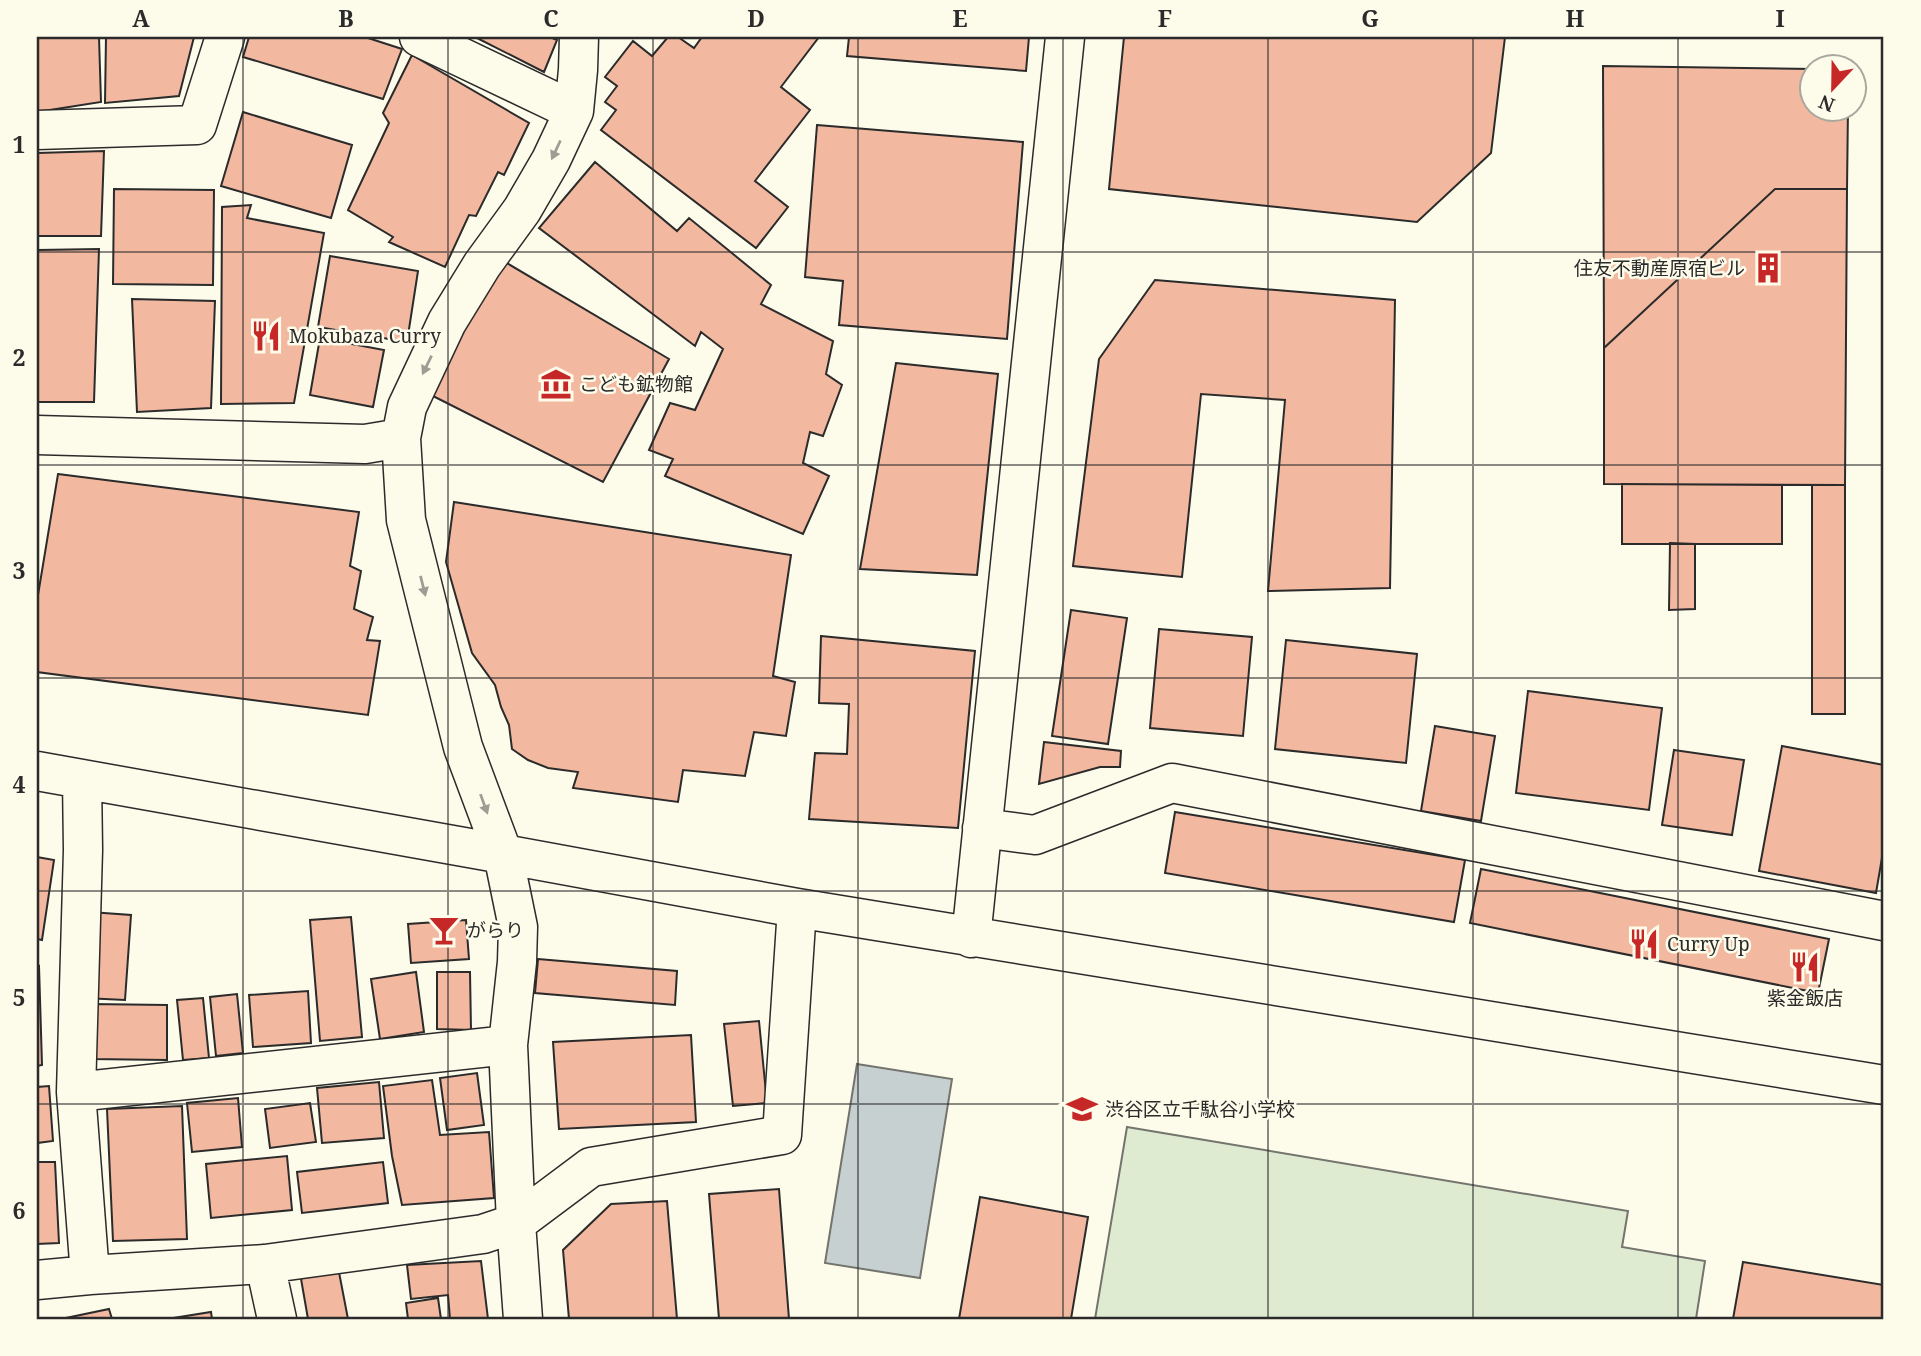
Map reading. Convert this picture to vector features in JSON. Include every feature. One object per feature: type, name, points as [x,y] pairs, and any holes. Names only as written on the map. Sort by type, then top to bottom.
[{"type":"street","points":[[37,130],[197,125],[225,37]]},
{"type":"street","points":[[419,37],[574,111]]},
{"type":"street","points":[[523,1319],[508,1045],[518,927],[503,854],[463,747],[406,520],[401,438],[407,407],[447,322],[482,265],[522,209],[551,160],[574,111],[579,37]]},
{"type":"street","points":[[971,938],[1065,37]]},
{"type":"street","points":[[37,435],[365,444],[401,438]]},
{"type":"street","points":[[37,771],[971,938],[1884,1085]]},
{"type":"street","points":[[82,779],[83,850],[76,1092],[90,1275]]},
{"type":"street","points":[[982,828],[1035,835],[1172,783],[1884,921]]},
{"type":"street","points":[[37,1280],[265,1264],[483,1234],[516,1223],[591,1167],[782,1135],[797,908]]},
{"type":"street","points":[[76,1092],[508,1045]]},
{"type":"street","points":[[265,1264],[277,1319]]},
{"type":"green space","points":[[1127,1127],[1628,1211],[1622,1247],[1705,1261],[1696,1319],[1095,1319]]},
{"type":"shaded area","points":[[857,1064],[952,1079],[920,1278],[825,1263]]},
{"type":"building","points":[[37,37],[99,37],[101,102],[37,112]]},
{"type":"building","points":[[106,37],[194,37],[179,96],[105,103]]},
{"type":"building","points":[[249,37],[365,37],[402,49],[383,99],[243,57]]},
{"type":"building","points":[[475,37],[550,37],[557,40],[544,72]]},
{"type":"building","points":[[668,37],[678,37],[694,48],[702,37],[819,37],[781,87],[810,110],[755,181],[788,207],[756,248],[601,130],[616,110],[605,102],[617,86],[605,77],[633,41],[652,56]]},
{"type":"building","points":[[849,37],[1029,37],[1026,71],[847,56]]},
{"type":"building","points":[[1124,37],[1505,37],[1491,153],[1417,222],[1109,189]]},
{"type":"building","points":[[412,55],[529,123],[504,175],[498,172],[476,216],[469,215],[445,267],[389,242],[393,237],[348,210],[389,123],[383,113]]},
{"type":"building","points":[[1603,66],[1798,69],[1798,122],[1848,122],[1847,189],[1775,189],[1604,348]]},
{"type":"building","points":[[243,112],[352,145],[331,218],[221,186]]},
{"type":"building","points":[[817,125],[1023,142],[1007,339],[839,325],[843,281],[805,277]]},
{"type":"building","points":[[104,151],[101,236],[37,236],[37,153]]},
{"type":"building","points":[[595,162],[677,231],[689,218],[771,285],[761,304],[833,341],[826,374],[842,385],[823,436],[810,432],[803,463],[829,476],[803,534],[665,476],[673,459],[649,450],[670,403],[695,410],[723,349],[701,332],[695,346],[539,228]]},
{"type":"building","points":[[114,189],[214,190],[213,285],[113,284]]},
{"type":"building","name":"住友不動産原宿ビル","points":[[1775,189],[1847,189],[1845,485],[1604,484],[1604,348]]},
{"type":"building","points":[[251,205],[247,218],[324,233],[294,403],[221,404],[222,207]]},
{"type":"building","points":[[99,249],[94,402],[37,402],[38,250]]},
{"type":"building","points":[[330,256],[418,271],[407,342],[318,327]]},
{"type":"building","points":[[505,262],[669,359],[603,482],[427,393]]},
{"type":"building","points":[[1155,280],[1395,300],[1390,588],[1268,591],[1285,400],[1201,394],[1182,577],[1073,566],[1099,359]]},
{"type":"building","points":[[132,299],[215,301],[211,408],[137,412]]},
{"type":"building","points":[[320,338],[384,350],[373,407],[310,395]]},
{"type":"building","points":[[896,363],[998,374],[977,575],[860,569]]},
{"type":"building","points":[[58,474],[359,512],[350,566],[361,571],[354,609],[373,617],[367,640],[380,641],[368,715],[37,672],[37,601]]},
{"type":"building","points":[[1622,484],[1782,485],[1782,544],[1622,544]]},
{"type":"building","points":[[1812,485],[1845,485],[1845,714],[1812,714]]},
{"type":"building","points":[[454,502],[791,555],[773,676],[795,682],[786,736],[754,732],[745,776],[683,770],[678,802],[573,788],[578,772],[548,768],[528,760],[512,749],[509,725],[495,685],[472,653],[446,562]]},
{"type":"building","points":[[1670,543],[1695,544],[1695,609],[1669,610]]},
{"type":"building","points":[[1071,610],[1127,618],[1108,744],[1052,736]]},
{"type":"building","points":[[1159,629],[1252,637],[1243,736],[1150,728]]},
{"type":"building","points":[[821,636],[975,651],[958,828],[809,819],[815,753],[847,754],[849,704],[819,703]]},
{"type":"building","points":[[1286,640],[1417,654],[1406,763],[1275,749]]},
{"type":"building","points":[[1528,691],[1662,708],[1649,810],[1516,793]]},
{"type":"building","points":[[1435,726],[1495,736],[1481,821],[1421,811]]},
{"type":"building","points":[[1044,742],[1121,751],[1120,767],[1100,767],[1039,784]]},
{"type":"building","points":[[1782,746],[1884,765],[1884,846],[1876,893],[1759,871]]},
{"type":"building","points":[[1674,750],[1744,760],[1732,835],[1662,825]]},
{"type":"building","points":[[1175,812],[1465,860],[1454,922],[1165,873]]},
{"type":"building","points":[[37,857],[54,860],[42,940],[37,939]]},
{"type":"building","points":[[1481,869],[1829,939],[1818,993],[1470,923]]},
{"type":"building","points":[[90,912],[131,915],[125,1000],[84,998]]},
{"type":"building","points":[[351,917],[362,1037],[320,1041],[310,920]]},
{"type":"building","points":[[466,920],[469,959],[411,963],[408,924]]},
{"type":"building","points":[[538,959],[677,971],[675,1005],[535,993]]},
{"type":"building","points":[[39,966],[42,1065],[37,1066],[37,967]]},
{"type":"building","points":[[416,972],[424,1032],[380,1039],[371,979]]},
{"type":"building","points":[[437,972],[470,972],[471,1030],[437,1029]]},
{"type":"building","points":[[308,991],[311,1043],[253,1047],[249,995]]},
{"type":"building","points":[[237,994],[243,1053],[216,1056],[210,997]]},
{"type":"building","points":[[203,998],[209,1058],[183,1060],[177,1000]]},
{"type":"building","points":[[90,1004],[167,1005],[167,1060],[90,1059]]},
{"type":"building","points":[[759,1021],[767,1103],[733,1106],[724,1024]]},
{"type":"building","points":[[691,1035],[696,1122],[559,1129],[553,1042]]},
{"type":"building","points":[[477,1073],[484,1125],[447,1130],[440,1078]]},
{"type":"building","points":[[432,1080],[440,1135],[489,1132],[494,1198],[402,1205],[392,1156],[383,1086]]},
{"type":"building","points":[[379,1082],[384,1138],[322,1143],[317,1088]]},
{"type":"building","points":[[49,1086],[53,1141],[37,1143],[37,1087]]},
{"type":"building","points":[[238,1098],[242,1147],[192,1152],[187,1103]]},
{"type":"building","points":[[310,1103],[316,1142],[270,1148],[265,1109]]},
{"type":"building","points":[[182,1106],[187,1239],[113,1241],[107,1109]]},
{"type":"building","points":[[287,1156],[292,1210],[211,1218],[206,1164]]},
{"type":"building","points":[[37,1162],[55,1162],[59,1243],[37,1244]]},
{"type":"building","points":[[383,1162],[388,1203],[302,1213],[297,1172]]},
{"type":"building","points":[[779,1189],[789,1319],[719,1319],[709,1194]]},
{"type":"building","points":[[980,1197],[1088,1217],[1071,1319],[959,1319]]},
{"type":"building","points":[[667,1201],[677,1319],[569,1319],[563,1250],[611,1204]]},
{"type":"building","points":[[481,1261],[488,1319],[450,1319],[448,1295],[411,1299],[407,1265]]},
{"type":"building","points":[[1743,1262],[1884,1285],[1884,1319],[1733,1319]]},
{"type":"building","points":[[338,1267],[348,1319],[308,1319],[300,1273]]},
{"type":"building","points":[[438,1298],[441,1319],[408,1319],[406,1303]]},
{"type":"building","points":[[109,1309],[112,1319],[61,1319]]},
{"type":"building","points":[[211,1312],[212,1319],[167,1319]]},
{"type":"place","name":"住友不動産原宿ビル","points":[[1768,268]]},
{"type":"place","name":"Mokubaza Curry","points":[[266,336]]},
{"type":"place","name":"こども鉱物館","points":[[556,384]]},
{"type":"place","name":"がらり","points":[[444,930]]},
{"type":"place","name":"Curry Up","points":[[1644,944]]},
{"type":"place","name":"紫金飯店","points":[[1805,967]]},
{"type":"place","name":"渋谷区立千駄谷小学校","points":[[1082,1109]]}]
